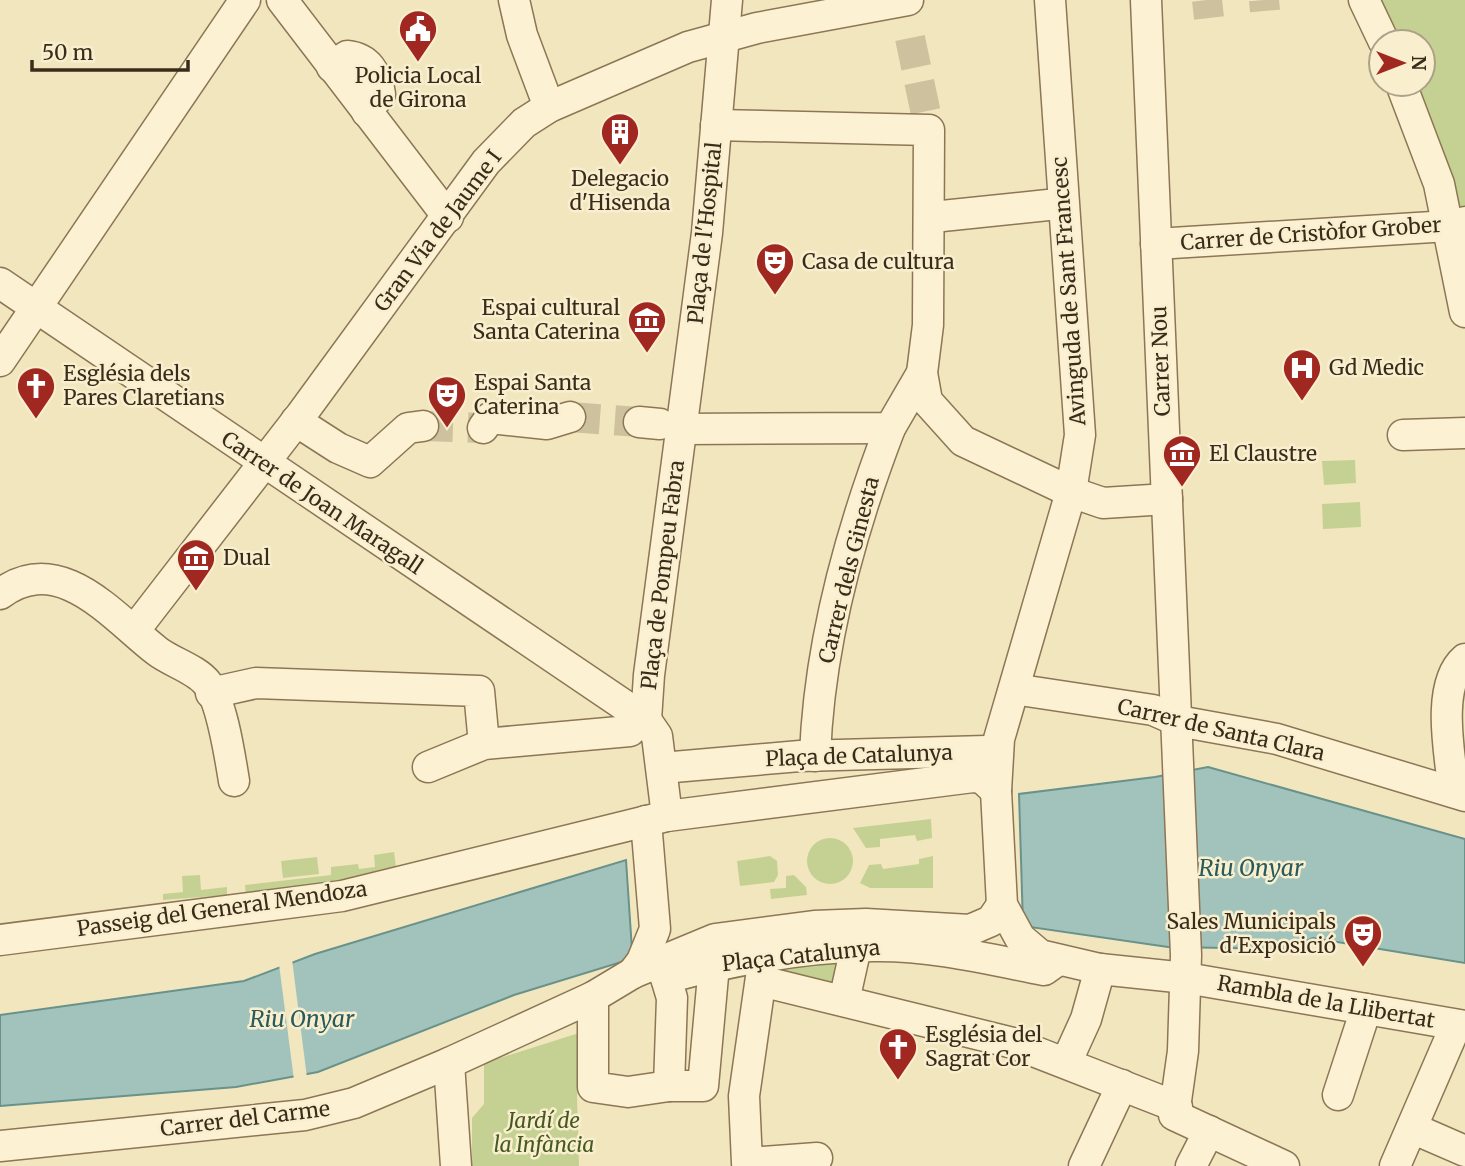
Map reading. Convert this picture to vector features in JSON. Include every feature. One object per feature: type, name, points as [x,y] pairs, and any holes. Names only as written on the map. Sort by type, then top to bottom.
[{"type":"street","points":[[0,360],[245,0]]},
{"type":"street","points":[[282,0],[448,217]]},
{"type":"street","points":[[514,0],[522,35],[549,107]]},
{"type":"street","name":"Plaça de l'Hospital","points":[[660,425],[707,233],[727,0]]},
{"type":"street","name":"Gran Via de Jaume I","points":[[134,631],[296,421],[486,162],[524,123],[549,107],[688,47],[908,0]]},
{"type":"street","name":"Avinguda de Sant Francesc","points":[[993,745],[1014,689],[1071,492],[1080,435],[1080,404],[1062,191],[1050,0]]},
{"type":"street","name":"Carrer Nou","points":[[1146,0],[1180,752],[1186,966],[1177,1107]]},
{"type":"street","points":[[1364,0],[1377,28]]},
{"type":"street","points":[[1406,98],[1457,224],[1465,312]]},
{"type":"street","points":[[716,125],[929,130],[928,325],[922,373],[927,401],[963,441],[1071,492],[1102,503],[1167,499]]},
{"type":"street","points":[[942,216],[1048,205]]},
{"type":"street","name":"Carrer de Cristòfor Grober","points":[[1156,244],[1457,224]]},
{"type":"street","name":"Carrer de Joan Maragall","points":[[0,283],[263,463],[638,726]]},
{"type":"street","name":"Carrer dels Ginesta","points":[[815,755],[825,659],[834,612],[857,526],[890,428],[922,373]]},
{"type":"street","points":[[483,428],[490,418],[547,424],[570,417]]},
{"type":"street","points":[[296,421],[338,448],[370,462],[408,428],[423,426]]},
{"type":"street","points":[[660,425],[890,428]]},
{"type":"street","name":"Plaça de Pompeu Fabra","points":[[638,726],[649,675],[660,425]]},
{"type":"street","points":[[1402,435],[1465,433]]},
{"type":"street","points":[[0,594],[12,585],[42,579],[73,585],[158,652],[207,682],[227,735],[234,781]]},
{"type":"street","points":[[1459,794],[1448,751],[1450,688],[1454,669],[1465,659]]},
{"type":"street","points":[[211,693],[256,683],[479,691],[484,744]]},
{"type":"street","name":"Carrer de Santa Clara","points":[[1014,689],[1153,710],[1178,721],[1277,738],[1459,794]]},
{"type":"street","points":[[428,767],[484,744],[638,726],[657,736],[662,768],[657,818],[655,929],[642,961],[633,973],[593,997],[593,1087],[628,1092],[669,1086],[703,1086],[702,956]]},
{"type":"street","points":[[947,779],[993,745]]},
{"type":"street","points":[[993,745],[1002,905],[1020,938],[1049,958]]},
{"type":"street","name":"Plaça de Catalunya","points":[[662,768],[815,755],[993,745]]},
{"type":"street","name":"Plaça de Catalunya","points":[[657,818],[947,779],[982,778],[996,791]]},
{"type":"street","name":"Passeig del General Mendoza","points":[[0,940],[342,896],[657,818]]},
{"type":"street","points":[[702,956],[739,934],[788,928],[866,925],[942,930],[981,927],[991,921],[1002,905]]},
{"type":"street","points":[[655,929],[672,944],[702,956]]},
{"type":"street","points":[[942,930],[1100,969],[1186,966]]},
{"type":"street","name":"Plaça Catalunya","points":[[663,969],[702,956],[762,968],[875,946],[943,951],[1044,970],[1049,958]]},
{"type":"street","points":[[844,1001],[854,956]]},
{"type":"street","name":"Rambla de la Llibertat","points":[[1186,966],[1366,1009],[1460,1026]]},
{"type":"street","points":[[817,1158],[747,1163],[744,1096],[762,968],[844,1001],[1013,1043],[1066,1063],[1177,1107],[1174,1115],[1284,1166]]},
{"type":"street","points":[[633,973],[663,969],[672,998],[669,1086]]},
{"type":"street","points":[[1066,1063],[1086,1019],[1100,969]]},
{"type":"street","name":"Carrer del Carme","points":[[0,1146],[305,1115],[354,1103],[593,997]]},
{"type":"street","points":[[1338,1095],[1366,1009]]},
{"type":"street","points":[[1395,1166],[1460,1026]]},
{"type":"street","points":[[449,1063],[456,1166]]},
{"type":"street","points":[[1084,1166],[1122,1085]]},
{"type":"street","points":[[1412,1128],[1465,1151]]},
{"type":"street","points":[[1191,1166],[1209,1131]]},
{"type":"green space","points":[[1378,0],[1465,0],[1465,266],[1418,98],[1437,98],[1437,28],[1391,28]]},
{"type":"green space","points":[[1355,460],[1356,483],[1324,485],[1322,461]]},
{"type":"green space","points":[[1360,502],[1361,527],[1323,529],[1322,504]]},
{"type":"green space","points":[[931,819],[932,838],[917,841],[915,835],[880,839],[880,847],[866,848],[853,828]]},
{"type":"green space","points":[[830,838],[846,845],[853,861],[846,877],[830,884],[814,877],[807,861],[814,845]]},
{"type":"green space","points":[[394,852],[396,867],[384,873],[246,899],[245,885],[331,875],[331,867],[358,864],[359,869],[375,867],[374,855]]},
{"type":"green space","points":[[770,856],[777,861],[778,875],[774,882],[740,886],[737,861]]},
{"type":"green space","points":[[933,856],[933,888],[870,888],[860,883],[869,865],[881,864],[883,869],[919,864],[919,859]]},
{"type":"green space","points":[[317,857],[319,874],[283,878],[281,861]]},
{"type":"green space","points":[[200,875],[201,890],[227,887],[227,895],[163,900],[163,894],[183,892],[182,876]]},
{"type":"green space","points":[[794,875],[806,887],[807,895],[771,899],[770,889],[786,888],[786,876]]},
{"type":"green space","points":[[838,961],[834,987],[775,978],[775,964]]},
{"type":"green space","name":"Jardí de la Infància","points":[[582,1032],[577,1096],[579,1166],[472,1166],[472,1118],[484,1104],[484,1063]]},
{"type":"water","points":[[1208,767],[1465,839],[1465,963],[1313,938],[1288,949],[1168,947],[1023,926],[1019,794],[1155,777]]},
{"type":"water","name":"Riu Onyar","points":[[626,860],[632,950],[628,960],[514,995],[318,1072],[236,1087],[0,1106],[0,1015],[244,981],[315,954]]},
{"type":"pier","points":[[292,959],[307,1078],[294,1080],[279,964]]},
{"type":"tunnel","points":[[1207,0],[1209,18]]},
{"type":"tunnel","points":[[1264,0],[1265,11]]},
{"type":"tunnel","points":[[910,38],[926,114]]},
{"type":"tunnel","points":[[570,417],[639,422]]},
{"type":"tunnel","points":[[423,426],[483,428]]},
{"type":"place","name":"Policia Local de Girona","points":[[418,63]]},
{"type":"place","name":"Delegacio d'Hisenda","points":[[620,166]]},
{"type":"place","name":"Casa de cultura","points":[[775,296]]},
{"type":"place","name":"Espai cultural Santa Caterina","points":[[647,354]]},
{"type":"place","name":"Gd Medic","points":[[1302,402]]},
{"type":"place","name":"Església dels Pares Claretians","points":[[36,420]]},
{"type":"place","name":"Espai Santa Caterina","points":[[447,429]]},
{"type":"place","name":"El Claustre","points":[[1182,488]]},
{"type":"place","name":"Dual","points":[[196,592]]},
{"type":"place","name":"Sales Municipals d'Exposició","points":[[1363,968]]},
{"type":"place","name":"Església del Sagrat Cor","points":[[898,1081]]}]
